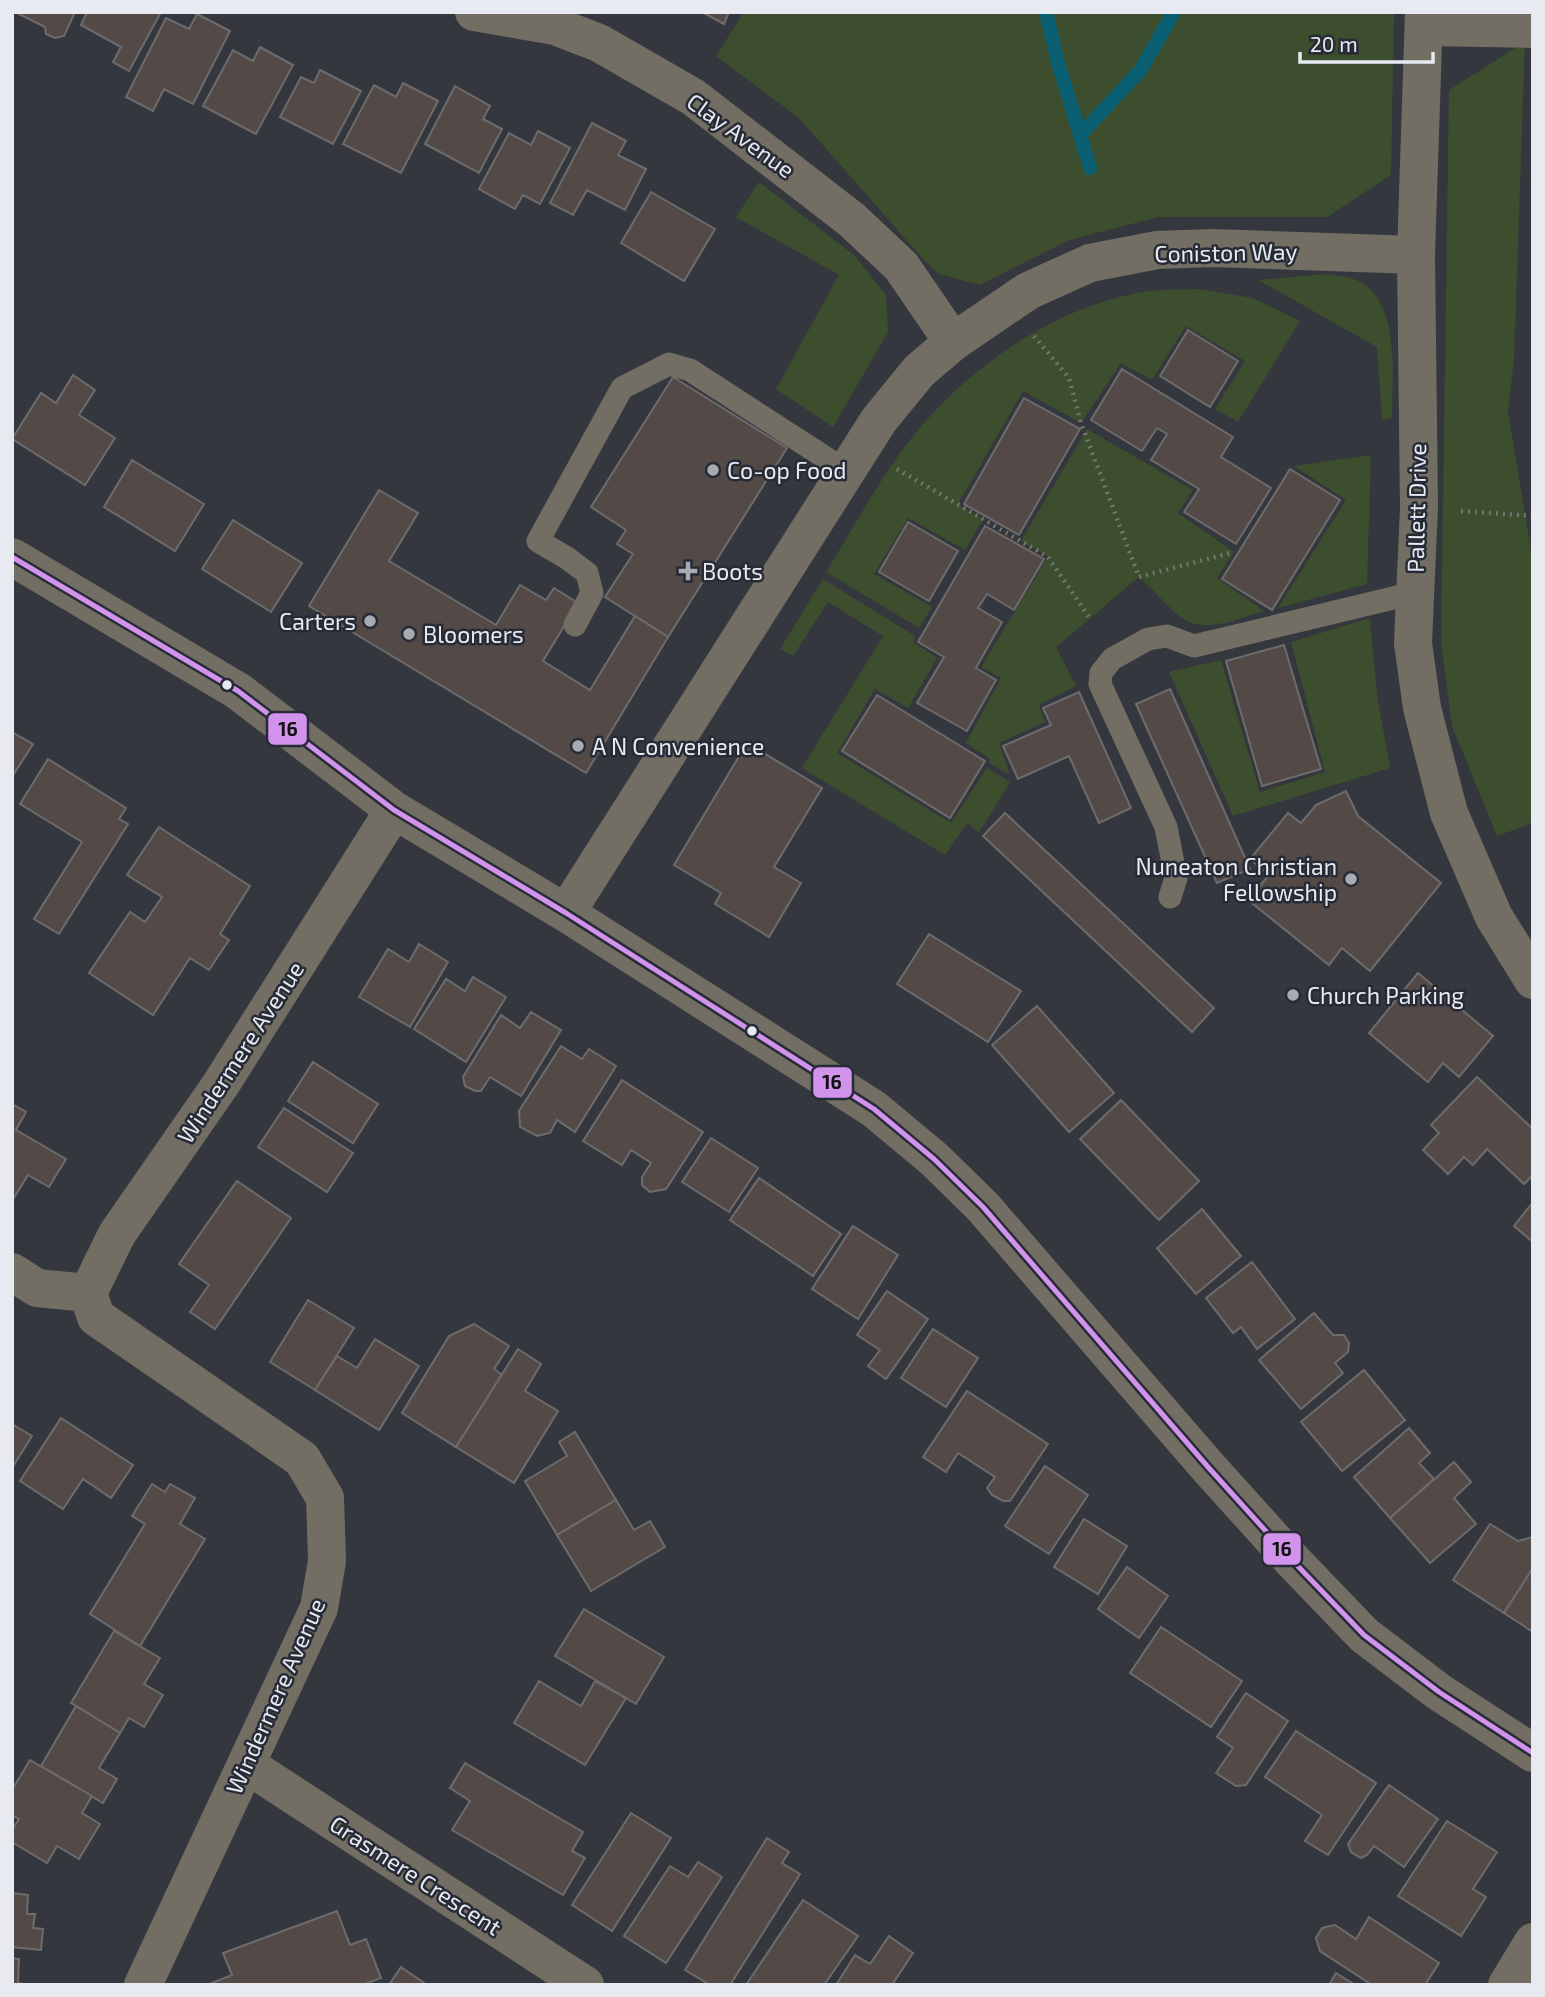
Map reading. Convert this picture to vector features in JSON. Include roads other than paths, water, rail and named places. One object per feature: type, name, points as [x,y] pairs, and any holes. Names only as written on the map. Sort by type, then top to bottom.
[{"type":"street","name":"Clay Avenue","points":[[474,12],[555,26],[598,43],[693,97],[852,220],[901,266],[953,342]]},
{"type":"street","points":[[1424,20],[1533,29]]},
{"type":"street","name":"Pallett Drive","points":[[1424,20],[1416,254],[1419,508],[1413,643],[1422,708],[1449,813],[1494,917],[1533,980]]},
{"type":"street","name":"Coniston Way","points":[[566,913],[879,420],[919,371],[953,342],[1028,291],[1090,263],[1157,250],[1212,248],[1416,254]]},
{"type":"street","points":[[12,557],[238,691],[394,810],[566,913],[874,1109],[934,1159],[983,1207],[1208,1467],[1364,1635],[1439,1692],[1533,1753]]},
{"type":"street","name":"Windermere Avenue","points":[[143,1985],[319,1608],[327,1561],[325,1498],[302,1459],[96,1317],[88,1293],[117,1234],[221,1084],[394,810]]},
{"type":"street","points":[[12,1272],[37,1287],[88,1293]]},
{"type":"street","name":"Grasmere Crescent","points":[[247,1765],[585,1985]]},
{"type":"street","points":[[1507,1985],[1533,1942]]},
{"type":"lane","points":[[575,625],[592,593],[587,573],[538,541],[622,388],[669,364],[690,370],[846,471]]},
{"type":"lane","points":[[1171,897],[1176,878],[1166,827],[1100,684],[1101,673],[1112,659],[1148,639],[1167,636],[1194,646],[1414,593]]},
{"type":"waterway","points":[[1046,12],[1057,59],[1090,168]]},
{"type":"waterway","points":[[1081,134],[1140,71],[1174,12]]},
{"type":"place","name":"Co-op Food","points":[[713,470]]},
{"type":"place","name":"Boots","points":[[688,571]]},
{"type":"place","name":"Carters","points":[[370,621]]},
{"type":"place","name":"Bloomers","points":[[409,634]]},
{"type":"place","name":"A N Convenience","points":[[578,746]]},
{"type":"place","name":"Nuneaton Christian Fellowship","points":[[1351,879]]},
{"type":"place","name":"Church Parking","points":[[1293,995]]}]
